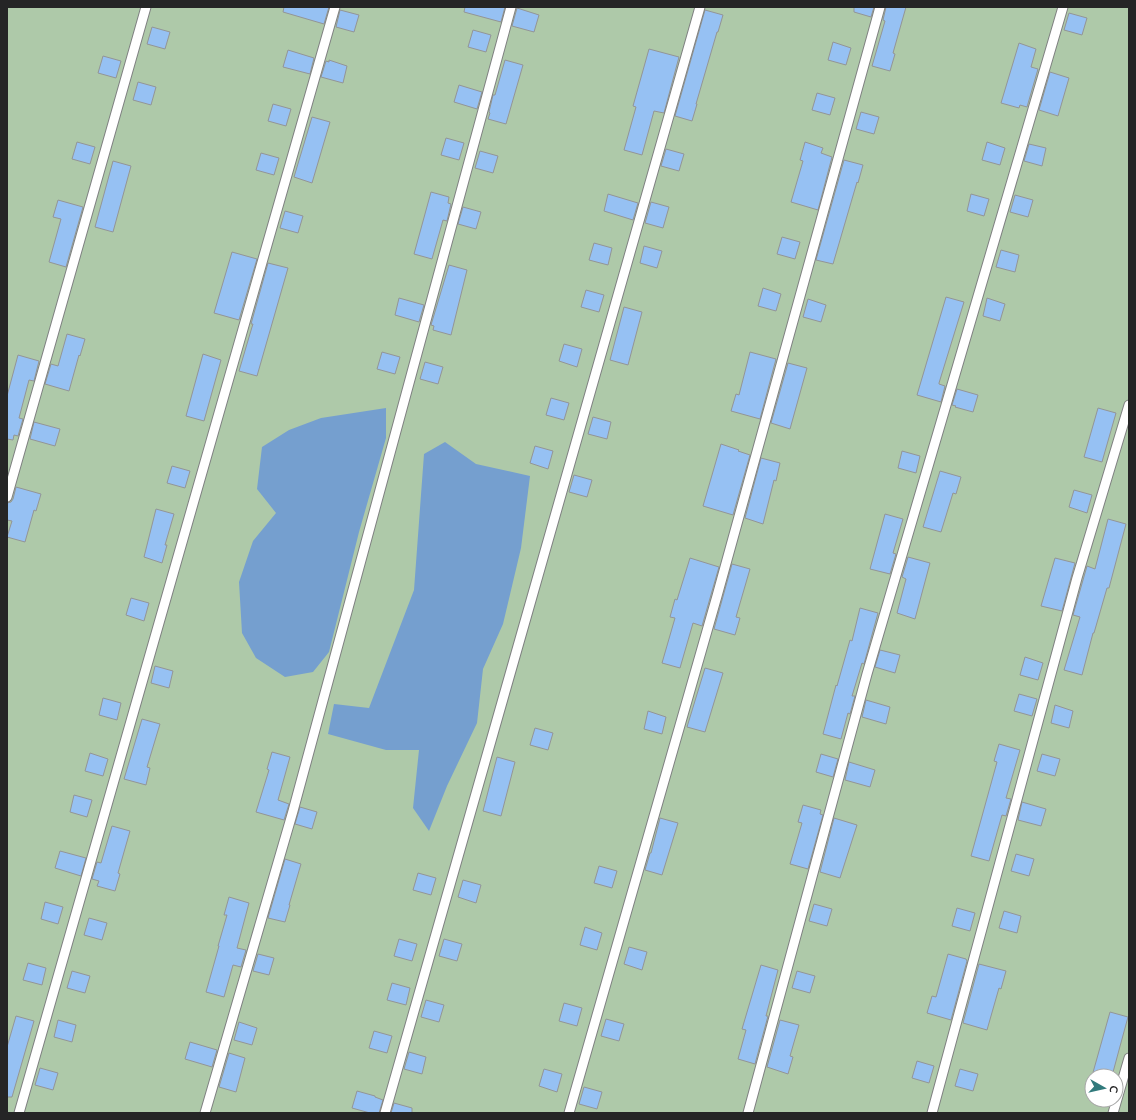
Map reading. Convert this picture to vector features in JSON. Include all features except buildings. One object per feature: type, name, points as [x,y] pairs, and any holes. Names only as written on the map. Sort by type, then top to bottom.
[{"type":"lane","points":[[7,497],[146,7]]},
{"type":"lane","points":[[19,1113],[335,7]]},
{"type":"lane","points":[[205,1113],[293,810],[511,7]]},
{"type":"lane","points":[[385,1113],[700,7]]},
{"type":"lane","points":[[569,1113],[717,596],[880,7]]},
{"type":"lane","points":[[748,1113],[867,674],[1063,7]]},
{"type":"lane","points":[[932,1113],[1077,578],[1129,405]]},
{"type":"lane","points":[[1113,1113],[1129,1058]]},
{"type":"green space","points":[[7,7],[1129,7],[1129,1113],[7,1113]]},
{"type":"water","points":[[386,408],[386,438],[359,532],[329,652],[313,672],[285,677],[256,658],[242,633],[239,582],[253,541],[276,513],[257,489],[262,447],[289,430],[321,418]]},
{"type":"water","points":[[445,442],[476,464],[530,476],[521,548],[503,624],[483,669],[477,723],[447,786],[429,831],[413,808],[419,750],[386,750],[328,734],[334,704],[369,708],[414,590],[424,454]]}]
